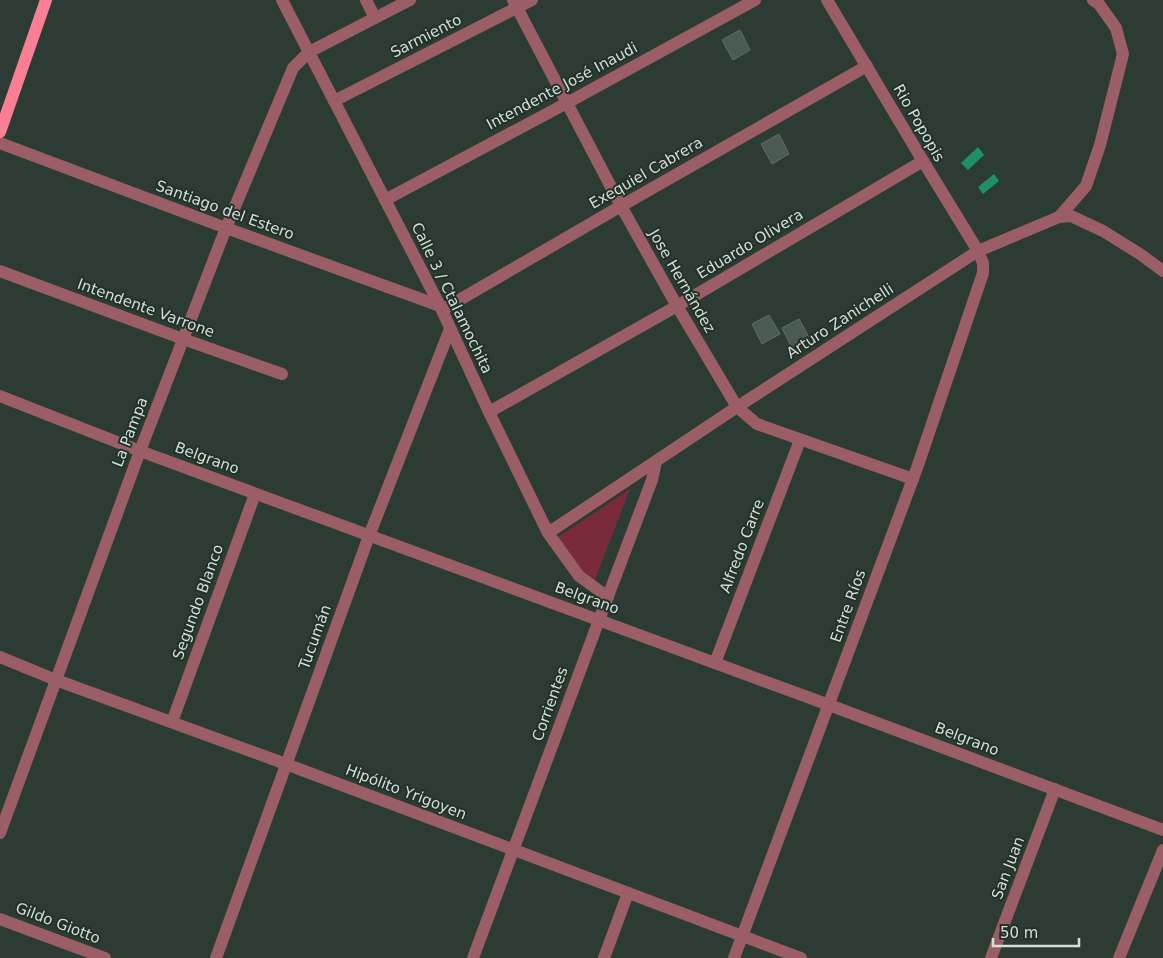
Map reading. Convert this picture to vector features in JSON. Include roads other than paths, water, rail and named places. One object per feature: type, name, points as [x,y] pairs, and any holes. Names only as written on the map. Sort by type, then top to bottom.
[{"type":"main road","points":[[0,132],[46,0]]},
{"type":"street","name":"Calle 3 / Ctalamochita","points":[[282,0],[441,308],[548,533],[579,576],[608,597]]},
{"type":"street","points":[[366,0],[375,18]]},
{"type":"street","name":"La Pampa","points":[[0,833],[140,451],[226,228],[293,68],[309,52],[410,0]]},
{"type":"street","name":"Sarmiento","points":[[334,100],[515,4],[532,0]]},
{"type":"street","name":"Intendente José Inaudi","points":[[385,200],[755,0]]},
{"type":"street","name":"Rio Popopis","points":[[827,0],[980,257]]},
{"type":"street","points":[[1059,217],[1086,186],[1100,145],[1123,54],[1116,28],[1099,4],[1093,0]]},
{"type":"street","name":"Jose Hernández","points":[[515,4],[621,206],[737,407],[757,424],[912,479]]},
{"type":"street","name":"Exequiel Cabrera","points":[[441,308],[867,66]]},
{"type":"street","name":"Santiago del Estero","points":[[0,143],[441,308]]},
{"type":"street","name":"Eduardo Olivera","points":[[489,412],[677,306],[922,161]]},
{"type":"street","points":[[1059,217],[1071,216],[1103,231],[1163,271]]},
{"type":"street","name":"Arturo Zanichelli","points":[[548,533],[737,407],[980,257],[1059,217]]},
{"type":"street","name":"Entre Ríos","points":[[734,958],[912,479],[983,273],[980,257]]},
{"type":"street","name":"Intendente Varrone","points":[[0,271],[282,374]]},
{"type":"street","name":"Tucumán","points":[[216,958],[369,536],[450,329]]},
{"type":"street","name":"Belgrano","points":[[0,396],[255,494],[1163,830]]},
{"type":"street","name":"Alfredo Carre","points":[[715,663],[800,440]]},
{"type":"street","name":"Corrientes","points":[[473,958],[652,480],[656,462]]},
{"type":"street","name":"Segundo Blanco","points":[[172,722],[255,494]]},
{"type":"street","name":"Hipólito Yrigoyen","points":[[0,657],[56,680],[286,764],[801,958]]},
{"type":"street","name":"San Juan","points":[[992,958],[1055,789]]},
{"type":"street","points":[[1120,958],[1163,850]]},
{"type":"street","points":[[604,958],[628,893]]},
{"type":"street","name":"Gildo Giotto","points":[[0,918],[106,958]]}]
